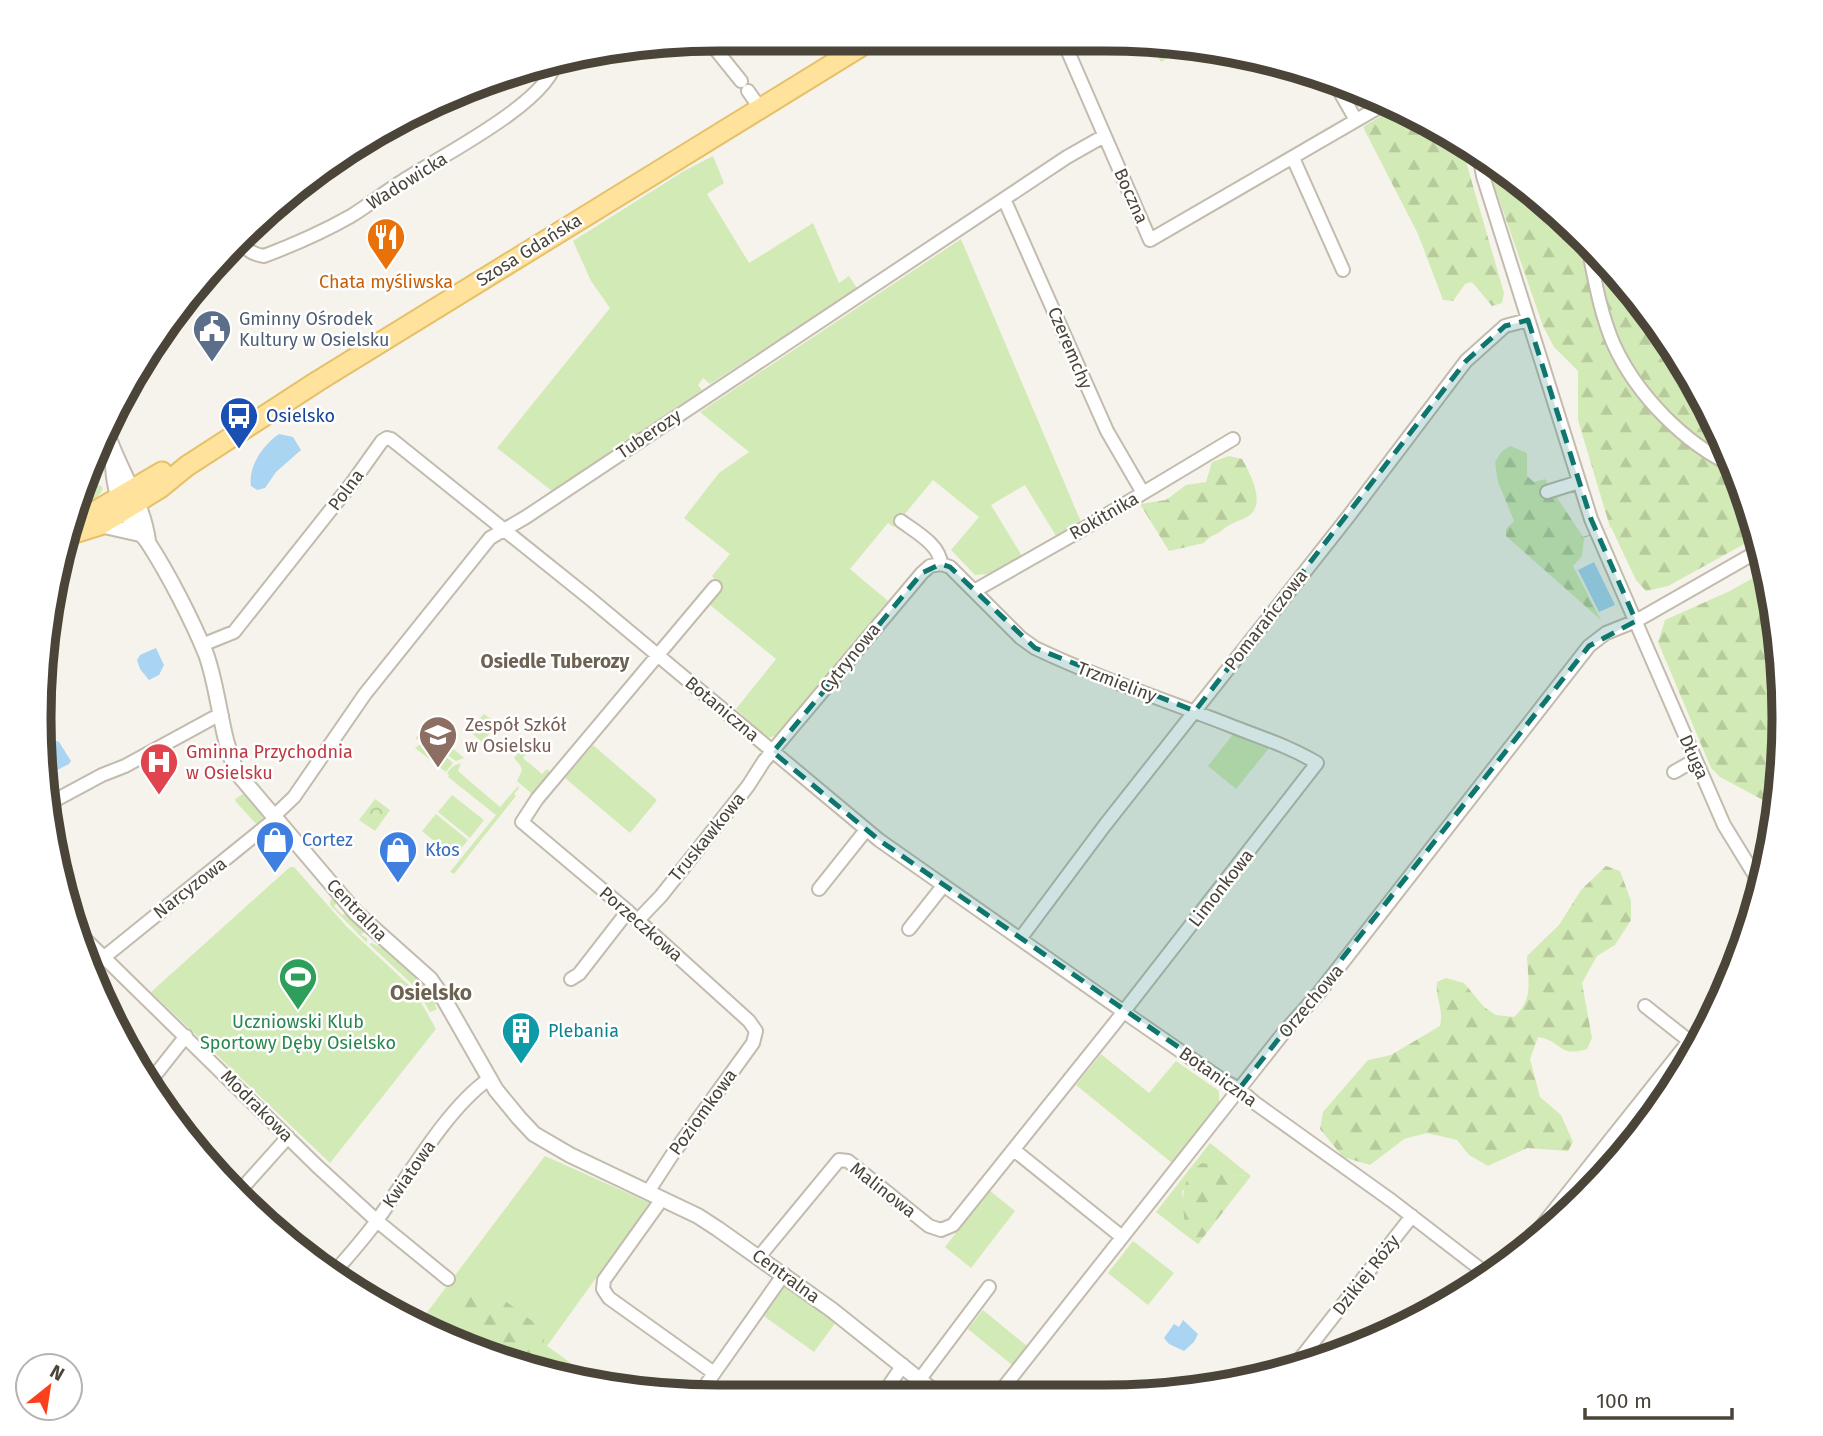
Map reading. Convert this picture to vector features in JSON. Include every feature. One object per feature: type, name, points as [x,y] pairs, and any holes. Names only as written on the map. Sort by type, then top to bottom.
[{"type":"main road","name":"Szosa Gdańska","points":[[77,532],[100,525],[162,472],[187,466],[365,351],[853,51]]},
{"type":"main road","name":"Szosa Gdańska","points":[[80,524],[91,514],[128,499]]},
{"type":"street","points":[[717,51],[760,108]]},
{"type":"street","name":"Boczna","points":[[1068,51],[1150,240],[1375,109]]},
{"type":"street","name":"Wadowicka","points":[[245,247],[254,255],[264,256],[353,215],[403,180],[490,130],[546,81],[550,72]]},
{"type":"street","points":[[1342,95],[1356,120]]},
{"type":"street","name":"Tuberozy","points":[[274,818],[295,797],[365,694],[492,536],[1067,157],[1104,136]]},
{"type":"street","points":[[1293,158],[1343,270]]},
{"type":"street","name":"Długa","points":[[1481,167],[1591,519],[1724,825],[1754,873]]},
{"type":"street","name":"Czeremchy","points":[[1004,199],[1107,432],[1143,493]]},
{"type":"street","points":[[1591,260],[1615,346],[1624,364],[1644,393],[1669,420],[1695,443],[1718,457]]},
{"type":"street","name":"Pomarańczowa","points":[[1020,939],[1466,361],[1505,327],[1528,320]]},
{"type":"street","name":"Polna","points":[[202,645],[234,632],[352,483],[382,440],[387,438],[394,440],[505,529]]},
{"type":"street","name":"Rokitnika","points":[[974,591],[1233,439]]},
{"type":"street","name":"Centralna","points":[[111,444],[144,538],[202,645],[238,774],[356,913],[430,979],[489,1079],[511,1110],[542,1139],[698,1216],[759,1256],[927,1385]]},
{"type":"street","points":[[1547,492],[1579,482]]},
{"type":"street","name":"Trzmieliny","points":[[901,521],[936,548],[940,558],[936,565],[950,567],[1021,638],[1035,648],[1153,697],[1195,710],[1288,747],[1317,764]]},
{"type":"street","points":[[100,525],[144,538]]},
{"type":"street","name":"Botaniczna","points":[[505,529],[866,830],[1123,1012],[1240,1089],[1255,1103],[1481,1269]]},
{"type":"street","name":"Orzechowa","points":[[1005,1385],[1284,1031],[1318,994],[1589,646],[1606,633],[1636,621],[1752,555]]},
{"type":"street","name":"Cytrynowa","points":[[773,752],[881,619],[922,573],[936,565]]},
{"type":"street","points":[[659,656],[715,587]]},
{"type":"street","name":"Porzeczkowa","points":[[659,656],[544,790],[522,822],[633,916],[749,1021],[756,1031]]},
{"type":"street","points":[[56,800],[222,716]]},
{"type":"street","name":"Truskawkowa","points":[[571,979],[579,974],[633,916],[661,895],[773,752]]},
{"type":"street","points":[[1674,772],[1695,760]]},
{"type":"street","name":"Limonkowa","points":[[1123,1012],[1317,764]]},
{"type":"street","name":"Narcyzowa","points":[[98,962],[274,818]]},
{"type":"street","points":[[819,889],[866,830]]},
{"type":"street","points":[[909,929],[943,886]]},
{"type":"street","name":"Modrakowa","points":[[91,944],[377,1221],[448,1279]]},
{"type":"street","points":[[1645,1006],[1689,1041]]},
{"type":"street","name":"Malinowa","points":[[759,1256],[839,1160],[848,1161],[929,1226],[947,1229],[957,1222],[1123,1012]]},
{"type":"street","name":"Poziomkowa","points":[[655,1195],[752,1043],[756,1031]]},
{"type":"street","points":[[155,1076],[186,1036]]},
{"type":"street","points":[[1555,1210],[1673,1068]]},
{"type":"street","name":"Kwiatowa","points":[[339,1267],[377,1221],[409,1171],[441,1129],[472,1092],[489,1079]]},
{"type":"street","points":[[243,1187],[288,1137]]},
{"type":"street","points":[[1014,1150],[1122,1237]]},
{"type":"street","points":[[655,1195],[604,1280],[603,1289],[609,1297],[714,1373]]},
{"type":"street","name":"Dzikiej Róży","points":[[1303,1355],[1412,1216]]},
{"type":"street","points":[[706,1385],[784,1275]]},
{"type":"street","points":[[920,1379],[989,1287]]},
{"type":"street","points":[[889,1385],[903,1365]]},
{"type":"highlighted area","points":[[1528,320],[1591,519],[1636,621],[1589,646],[1239,1089],[879,840],[773,752],[922,573],[941,564],[950,567],[1035,648],[1195,711],[1466,361],[1505,326]]},
{"type":"green space","points":[[1155,53],[1173,54],[1161,62]]},
{"type":"green space","points":[[1385,113],[1464,156],[1504,293],[1502,303],[1492,306],[1472,282],[1465,284],[1453,301],[1443,300],[1418,234],[1363,127]]},
{"type":"green space","points":[[713,156],[724,183],[707,194],[749,263],[813,223],[839,283],[849,276],[857,288],[710,384],[703,378],[698,385],[702,390],[552,491],[497,448],[610,308],[591,281],[573,241],[684,171]]},
{"type":"green space","points":[[1491,174],[1545,216],[1584,254],[1599,314],[1623,371],[1628,366],[1605,308],[1596,266],[1660,347],[1683,384],[1715,450],[1675,418],[1629,367],[1624,371],[1642,396],[1678,435],[1722,466],[1749,541],[1668,586],[1646,591],[1636,580],[1611,527],[1584,538],[1582,556],[1573,566],[1601,620],[1506,536],[1506,529],[1514,521],[1498,482],[1495,462],[1501,452],[1510,446],[1527,453],[1527,476],[1534,482],[1545,479],[1583,537],[1610,527],[1578,420],[1578,371],[1554,347],[1543,326]]},
{"type":"green space","points":[[961,239],[1081,522],[1056,536],[1025,485],[991,505],[1022,556],[988,574],[975,575],[951,550],[979,517],[933,480],[894,527],[888,523],[850,569],[888,601],[781,734],[768,738],[736,709],[776,659],[709,604],[722,587],[712,576],[730,554],[684,518],[719,473],[749,452],[700,412]]},
{"type":"green space","points":[[1229,456],[1242,459],[1253,481],[1257,498],[1252,513],[1227,526],[1204,543],[1169,551],[1140,504],[1166,500],[1186,485],[1206,482],[1212,462]]},
{"type":"green space","points":[[93,485],[100,485],[103,488],[98,497],[85,506],[86,504]]},
{"type":"green space","points":[[1756,576],[1767,631],[1771,674],[1771,762],[1767,802],[1720,777],[1711,768],[1658,642],[1665,620],[1730,591]]},
{"type":"green space","points":[[484,714],[498,724],[482,742],[468,730]]},
{"type":"green space","points":[[426,726],[464,758],[456,761],[434,744],[415,739]]},
{"type":"green space","points":[[1234,733],[1270,747],[1236,789],[1208,766]]},
{"type":"green space","points":[[423,742],[435,747],[453,763],[446,772],[415,748]]},
{"type":"green space","points":[[593,745],[657,800],[630,833],[565,778]]},
{"type":"green space","points":[[522,748],[527,752],[523,758],[542,774],[547,769],[550,772],[532,794],[517,781],[522,770],[514,758]]},
{"type":"green space","points":[[461,763],[458,771],[500,807],[518,786],[519,788],[514,794],[516,796],[454,874],[450,872],[496,815],[448,777],[447,773],[453,766]]},
{"type":"green space","points":[[246,794],[262,814],[260,828],[236,802],[235,799]]},
{"type":"green space","points":[[452,795],[484,820],[470,838],[438,812]]},
{"type":"green space","points":[[375,799],[390,810],[375,831],[359,820]]},
{"type":"green space","points":[[436,814],[468,840],[454,857],[422,831]]},
{"type":"green space","points":[[270,831],[280,833],[286,838],[280,843],[286,850],[281,854],[265,834]]},
{"type":"green space","points":[[1606,866],[1620,871],[1631,901],[1631,920],[1615,945],[1597,956],[1582,983],[1592,1038],[1587,1049],[1571,1051],[1538,1037],[1530,1059],[1540,1097],[1561,1115],[1573,1142],[1568,1151],[1527,1148],[1488,1166],[1469,1155],[1457,1140],[1427,1133],[1404,1139],[1370,1165],[1343,1157],[1320,1129],[1323,1112],[1368,1060],[1391,1055],[1440,1026],[1437,982],[1446,978],[1464,983],[1484,1007],[1496,1015],[1514,1017],[1527,996],[1527,956],[1559,925],[1581,890]]},
{"type":"green space","name":"Uczniowski Klub Sportowy Dęby Osielsko","points":[[290,867],[294,867],[347,927],[414,990],[436,1029],[330,1163],[151,992]]},
{"type":"green space","points":[[336,896],[339,901],[334,906],[342,915],[349,912],[364,932],[361,935],[367,938],[367,943],[330,905],[330,901]]},
{"type":"green space","points":[[369,944],[394,954],[424,979],[438,1001],[435,1005],[437,1009],[430,1012],[415,987]]},
{"type":"green space","points":[[1101,1054],[1149,1093],[1176,1061],[1219,1091],[1219,1104],[1172,1163],[1076,1085]]},
{"type":"green space","points":[[1210,1143],[1251,1176],[1233,1175],[1218,1166],[1182,1191],[1187,1236],[1156,1212]]},
{"type":"green space","points":[[545,1156],[650,1203],[547,1346],[581,1371],[504,1350],[424,1316]]},
{"type":"green space","points":[[1202,1163],[1218,1166],[1233,1175],[1251,1176],[1198,1244],[1187,1236],[1183,1196],[1188,1178]]},
{"type":"green space","points":[[989,1190],[1015,1211],[971,1268],[945,1247]]},
{"type":"green space","points":[[1133,1241],[1174,1273],[1148,1305],[1108,1273]]},
{"type":"green space","points":[[785,1286],[836,1322],[814,1352],[761,1314]]},
{"type":"green space","points":[[475,1287],[504,1300],[543,1329],[544,1347],[562,1367],[504,1350],[458,1332],[464,1307],[463,1294]]},
{"type":"green space","points":[[983,1310],[1027,1346],[1012,1365],[968,1329]]},
{"type":"water","points":[[279,434],[293,437],[301,450],[276,472],[265,488],[257,490],[251,486],[254,464],[267,444]]},
{"type":"water","points":[[1594,562],[1615,605],[1599,612],[1578,570]]},
{"type":"water","points":[[156,648],[164,665],[159,675],[149,680],[137,660],[140,655]]},
{"type":"water","points":[[59,742],[71,761],[55,771],[53,770],[55,755],[52,744]]},
{"type":"water","points":[[1183,1320],[1198,1334],[1184,1351],[1169,1344],[1164,1338],[1174,1324],[1179,1327]]},
{"type":"place","name":"Chata myśliwska","points":[[386,271]]},
{"type":"place","name":"Gminny Ośrodek Kultury w Osielsku","points":[[212,363]]},
{"type":"place","name":"Osielsko","points":[[239,450]]},
{"type":"place","name":"Zespół Szkół w Osielsku","points":[[438,769]]},
{"type":"place","name":"Gminna Przychodnia w Osielsku","points":[[159,796]]},
{"type":"place","name":"Cortez","points":[[275,874]]},
{"type":"place","name":"Kłos","points":[[398,884]]},
{"type":"place","name":"Uczniowski Klub Sportowy Dęby Osielsko","points":[[298,1011]]},
{"type":"place","name":"Plebania","points":[[521,1065]]},
{"type":"district","name":"Osiedle Tuberozy","points":[[555,661]]},
{"type":"district","name":"Osielsko","points":[[431,993]]}]
